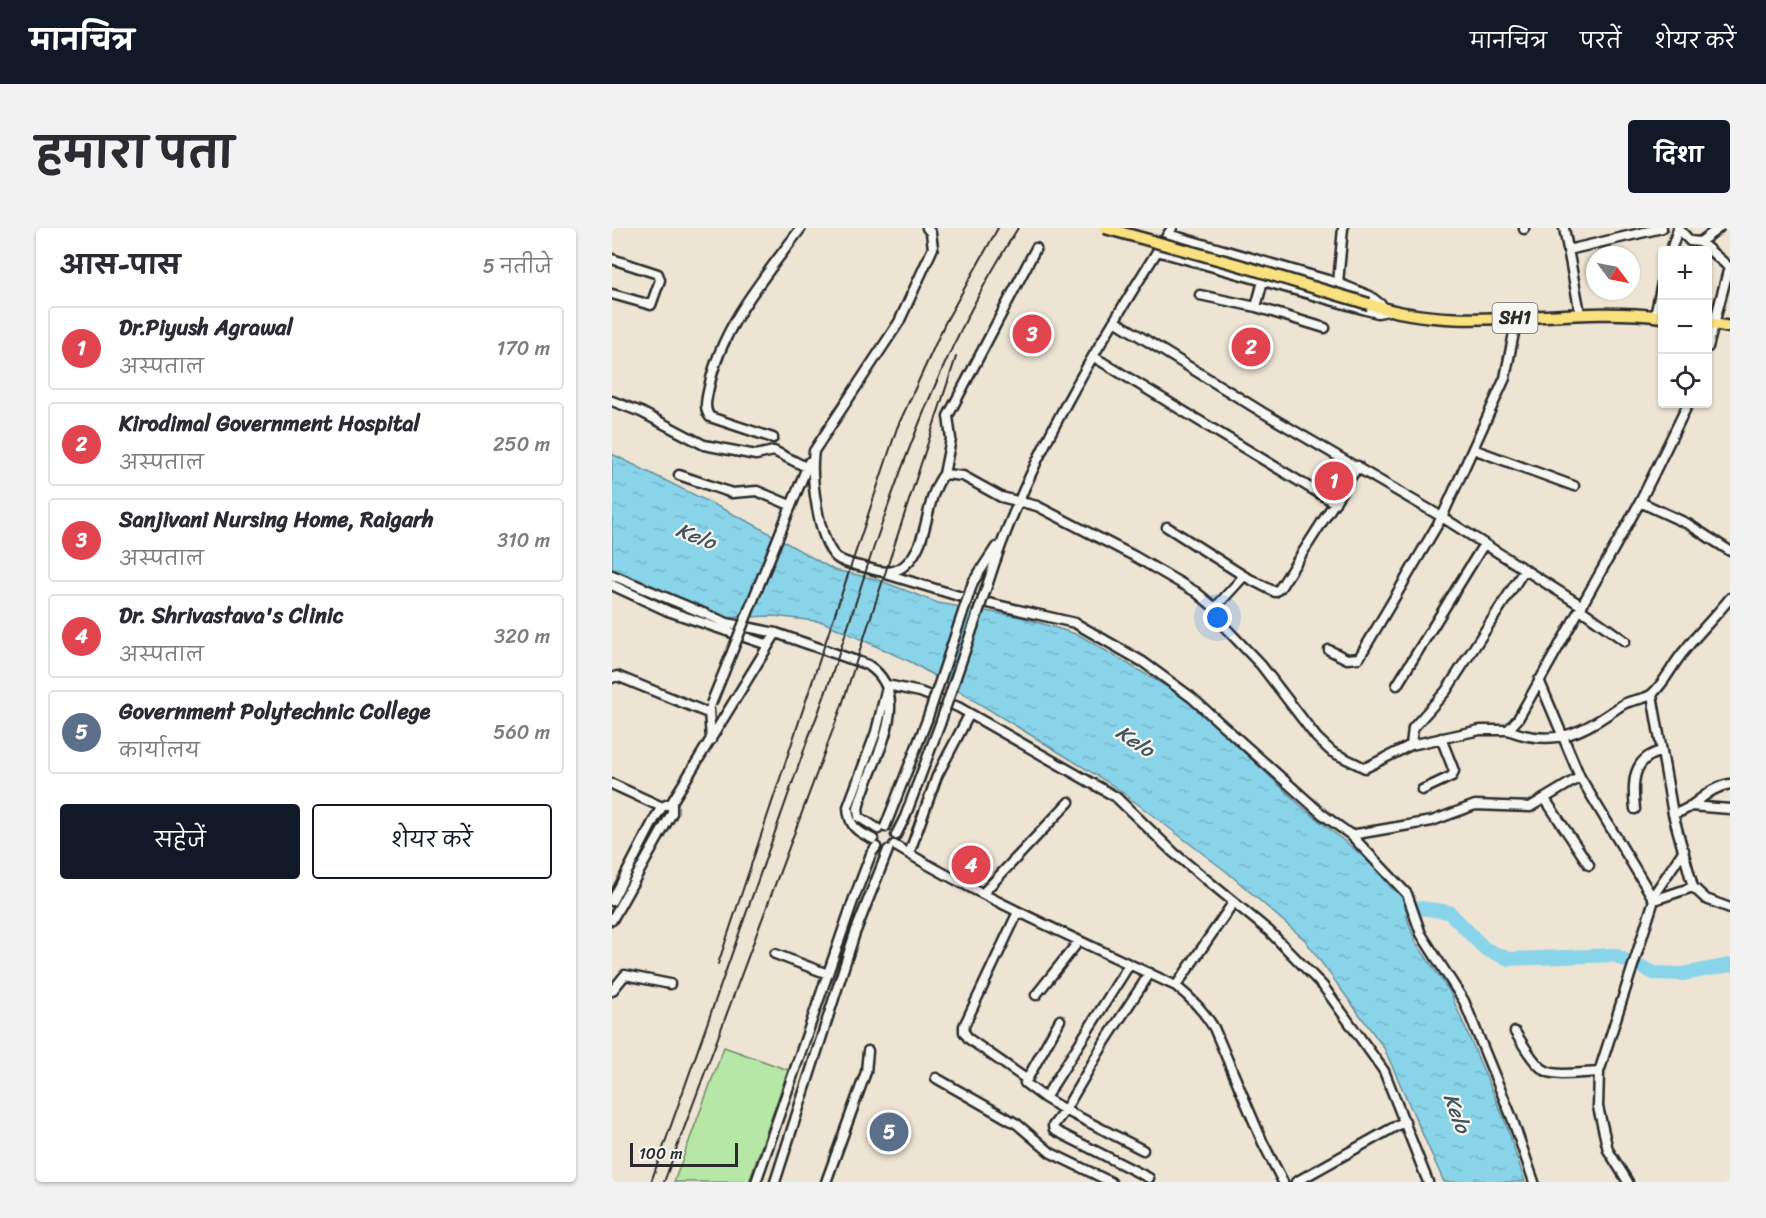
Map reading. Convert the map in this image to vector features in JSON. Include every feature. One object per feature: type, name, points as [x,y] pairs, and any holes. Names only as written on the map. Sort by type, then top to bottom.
[{"type":"main road","name":"SH1","points":[[1105,228],[1206,255],[1388,310],[1436,318],[1516,318],[1580,313],[1658,316]]},
{"type":"main road","points":[[1712,324],[1730,327]]},
{"type":"street","points":[[773,438],[710,417],[706,407],[720,349],[732,324],[801,228]]},
{"type":"street","points":[[711,740],[710,708],[806,467],[814,451],[899,322],[933,248],[929,231],[941,228]]},
{"type":"street","points":[[1338,283],[1343,228]]},
{"type":"street","points":[[1564,228],[1580,313]]},
{"type":"street","points":[[1568,250],[1662,228]]},
{"type":"street","points":[[1672,246],[1678,228],[1690,241],[1700,242],[1729,268],[1712,321]]},
{"type":"street","points":[[1700,242],[1719,228]]},
{"type":"street","points":[[775,1182],[855,933],[905,817],[940,724],[1016,502],[1094,357],[1170,231],[1338,283],[1370,296],[1388,310]]},
{"type":"street","points":[[883,573],[898,570],[919,550],[934,487],[944,474],[951,439],[948,416],[1036,248]]},
{"type":"street","points":[[1157,251],[1366,310],[1378,313],[1388,310]]},
{"type":"street","points":[[612,259],[658,274],[660,280],[651,305],[612,294]]},
{"type":"street","points":[[1256,307],[1263,281]]},
{"type":"street","points":[[1200,295],[1256,307],[1325,328]]},
{"type":"street","points":[[1329,650],[1347,659],[1359,657],[1442,517],[1505,378],[1516,318]]},
{"type":"street","points":[[1115,321],[1525,569],[1625,641]]},
{"type":"street","points":[[1094,357],[1335,503]]},
{"type":"street","points":[[612,401],[641,412],[704,445],[756,455],[774,451],[806,467]]},
{"type":"street","points":[[1508,730],[1518,719],[1640,502],[1686,408]]},
{"type":"street","points":[[1473,448],[1574,486]]},
{"type":"street","points":[[814,451],[812,465],[827,546],[838,559],[962,597],[1075,623],[1143,662],[1191,697],[1322,814],[1351,835],[1407,894],[1421,934],[1464,1001],[1508,1108],[1534,1182]]},
{"type":"street","points":[[1167,527],[1244,576],[1275,592],[1278,591],[1358,466]]},
{"type":"street","points":[[944,474],[963,476],[1001,497],[1037,506],[1134,556],[1196,592],[1215,609],[1218,620],[1224,628],[1261,665],[1317,738],[1332,752],[1365,768],[1411,745],[1480,730],[1508,730],[1519,735],[1562,736],[1576,733],[1596,724],[1623,705],[1652,695],[1686,648],[1730,598]]},
{"type":"street","points":[[679,475],[732,493],[757,491],[790,505]]},
{"type":"street","points":[[1640,502],[1688,524],[1730,551]]},
{"type":"street","points":[[756,1182],[853,901],[927,720],[973,582],[1002,538]]},
{"type":"street","points":[[1397,685],[1484,544]]},
{"type":"street","points":[[1411,745],[1413,728],[1446,690],[1525,569]]},
{"type":"street","points":[[612,575],[728,623],[776,633],[868,665],[881,674],[887,685],[889,722],[858,809],[860,817],[896,835]]},
{"type":"street","points":[[1215,609],[1244,576]]},
{"type":"street","points":[[612,585],[668,611],[768,645]]},
{"type":"street","points":[[612,901],[662,807],[672,802],[776,633]]},
{"type":"street","points":[[612,678],[617,676],[710,708]]},
{"type":"street","points":[[1539,681],[1580,777],[1654,898]]},
{"type":"street","points":[[887,685],[920,692],[969,715],[1116,796],[1174,853],[1269,931],[1323,986],[1384,1071],[1428,1182]]},
{"type":"street","points":[[887,685],[876,732],[848,807],[849,819],[853,828],[875,843],[909,854],[1018,912],[1176,986],[1206,1015],[1214,1028],[1263,1143],[1283,1182]]},
{"type":"street","points":[[1652,695],[1673,814],[1693,887],[1706,899],[1730,908]]},
{"type":"street","points":[[909,854],[937,776],[969,715]]},
{"type":"street","points":[[1422,790],[1452,776],[1454,771],[1441,738]]},
{"type":"street","points":[[1635,809],[1632,786],[1635,772],[1647,756],[1662,751]]},
{"type":"street","points":[[1351,835],[1432,821],[1475,805],[1521,808],[1545,799],[1580,777]]},
{"type":"street","points":[[612,784],[662,807]]},
{"type":"street","points":[[1673,814],[1690,806],[1716,786],[1730,784]]},
{"type":"street","points":[[1545,799],[1589,865]]},
{"type":"street","points":[[612,920],[672,813],[672,802]]},
{"type":"street","points":[[982,893],[1069,802]]},
{"type":"street","points":[[1690,806],[1730,809]]},
{"type":"street","points":[[1628,1182],[1608,1150],[1598,1107],[1599,1072],[1654,898],[1683,850]]},
{"type":"street","points":[[1654,898],[1693,887]]},
{"type":"street","points":[[1176,986],[1233,903]]},
{"type":"street","points":[[1018,912],[964,1026],[964,1032],[969,1039],[1026,1079]]},
{"type":"street","points":[[1036,995],[1079,941]]},
{"type":"street","points":[[775,954],[828,974]]},
{"type":"street","points":[[1046,1098],[1129,965]]},
{"type":"street","points":[[1149,1178],[1054,1130],[1053,1126],[1150,974]]},
{"type":"street","points":[[612,991],[625,975],[670,984]]},
{"type":"street","points":[[1060,1020],[1026,1079],[1027,1086],[1065,1110],[1143,1150]]},
{"type":"street","points":[[1515,1032],[1542,1071],[1553,1074],[1599,1072]]},
{"type":"street","points":[[826,1182],[866,1072],[868,1051]]},
{"type":"street","points":[[936,1078],[1017,1124],[1052,1153],[1111,1182]]},
{"type":"street","points":[[1296,1182],[1405,1121]]},
{"type":"green space","points":[[724,1047],[788,1070],[749,1182],[674,1182]]},
{"type":"water","name":"Kelo","points":[[612,454],[753,524],[834,570],[876,579],[938,603],[1020,617],[1079,635],[1188,699],[1301,806],[1370,862],[1401,900],[1415,941],[1450,992],[1505,1121],[1525,1182],[1444,1182],[1384,1048],[1305,940],[1227,872],[1114,786],[913,663],[823,622],[774,616],[720,618],[612,572]]},
{"type":"waterway","points":[[1388,896],[1406,906],[1449,912],[1485,949],[1509,959],[1614,955],[1654,973],[1683,974],[1730,965]]},
{"type":"railway","points":[[718,964],[897,428],[945,323],[998,228]]},
{"type":"railway","points":[[651,1182],[828,687],[906,457],[956,340],[1018,228]]},
{"type":"railway","points":[[664,1182],[841,708],[956,357]]},
{"type":"place","name":"Sanjivani Nursing Home, Raigarh","points":[[1032,334]]},
{"type":"place","name":"Kirodimal Government Hospital","points":[[1251,347]]},
{"type":"place","name":"Dr.Piyush Agrawal","points":[[1334,481]]},
{"type":"place","name":"Dr. Shrivastava's Clinic","points":[[971,865]]},
{"type":"place","name":"Government Polytechnic College","points":[[889,1132]]}]
